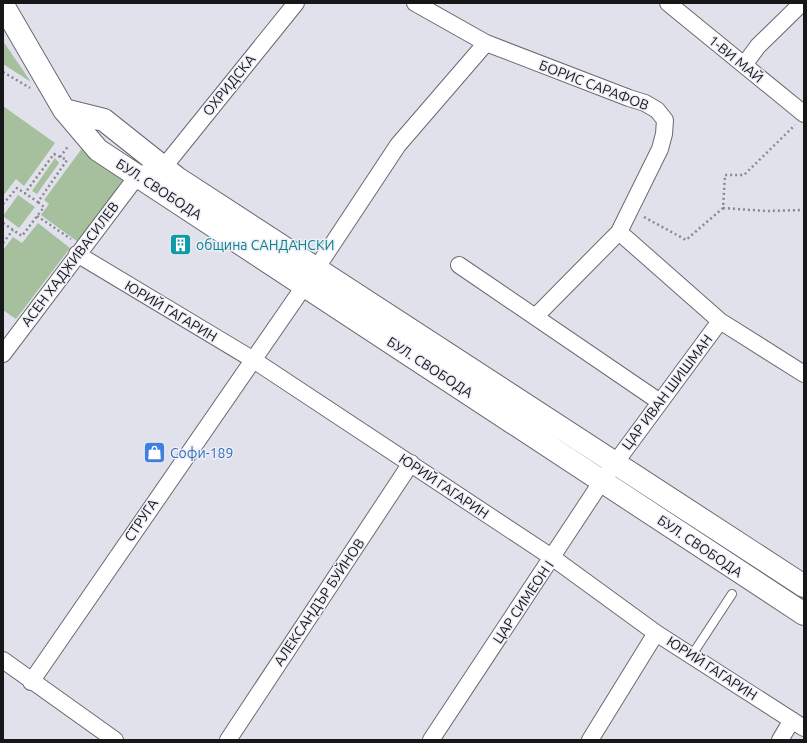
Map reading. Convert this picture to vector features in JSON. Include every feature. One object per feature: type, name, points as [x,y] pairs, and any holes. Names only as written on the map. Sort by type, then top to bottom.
[{"type":"street","name":"ОХРИДСКА","points":[[163,168],[296,3]]},
{"type":"street","name":"БОРИС САРАФОВ","points":[[415,3],[486,43],[629,98],[646,103],[658,110],[665,120],[664,134],[660,149],[619,232],[536,316]]},
{"type":"street","name":"1-ВИ МАЙ","points":[[668,3],[744,65],[801,118]]},
{"type":"street","points":[[744,65],[758,46],[802,3]]},
{"type":"street","name":"БУЛ. СВОБОДА","points":[[3,5],[64,110],[98,150],[310,277],[608,472],[804,614]]},
{"type":"street","name":"СТРУГА","points":[[31,682],[252,359],[310,277],[398,145],[486,43]]},
{"type":"street","name":"БУЛ. СВОБОДА","points":[[64,110],[104,120],[163,168],[310,277]]},
{"type":"street","points":[[138,175],[163,168]]},
{"type":"street","name":"АСЕН ХАДЖИВАСИЛЕВ","points":[[3,354],[138,175]]},
{"type":"street","points":[[619,232],[720,321],[804,374]]},
{"type":"street","name":"ЮРИЙ ГАГАРИН","points":[[80,251],[252,359],[411,463],[553,558],[656,633],[798,724]]},
{"type":"street","points":[[458,265],[536,316],[660,402]]},
{"type":"street","name":"ЦАР ИВАН ШИШМАН","points":[[608,472],[720,321]]},
{"type":"street","name":"АЛЕКСАНДЪР БУЙНОВ","points":[[228,740],[411,463]]},
{"type":"street","name":"БУЛ. СВОБОДА","points":[[608,472],[804,586]]},
{"type":"street","name":"ЦАР СИМЕОН I","points":[[431,740],[553,558],[608,472]]},
{"type":"street","points":[[590,740],[656,633]]},
{"type":"street","points":[[3,660],[31,682],[115,740]]},
{"type":"street","points":[[780,740],[798,724]]},
{"type":"lane","points":[[692,655],[732,594]]},
{"type":"path","points":[[723,208],[725,175],[744,176],[801,118]]},
{"type":"path","points":[[25,193],[54,154],[67,160],[38,202]]},
{"type":"path","points":[[3,204],[17,188],[44,207],[22,236],[3,222]]},
{"type":"path","points":[[631,210],[686,240],[723,208],[766,211],[804,210]]},
{"type":"path","points":[[36,216],[80,251]]},
{"type":"path","points":[[3,243],[13,230]]},
{"type":"green space","points":[[3,41],[31,82],[3,64]]},
{"type":"green space","points":[[3,106],[55,143],[24,186],[16,179],[3,196]]},
{"type":"green space","points":[[83,147],[125,177],[78,242],[41,215],[49,204],[44,200]]},
{"type":"green space","points":[[55,158],[59,163],[37,194],[32,191]]},
{"type":"green space","points":[[18,195],[35,207],[19,228],[3,216]]},
{"type":"green space","points":[[38,223],[70,248],[16,319],[3,310],[3,250],[13,237],[22,243]]},
{"type":"place","name":"община САНДАНСКИ","points":[[180,245]]},
{"type":"place","name":"Софи-189","points":[[154,453]]}]
